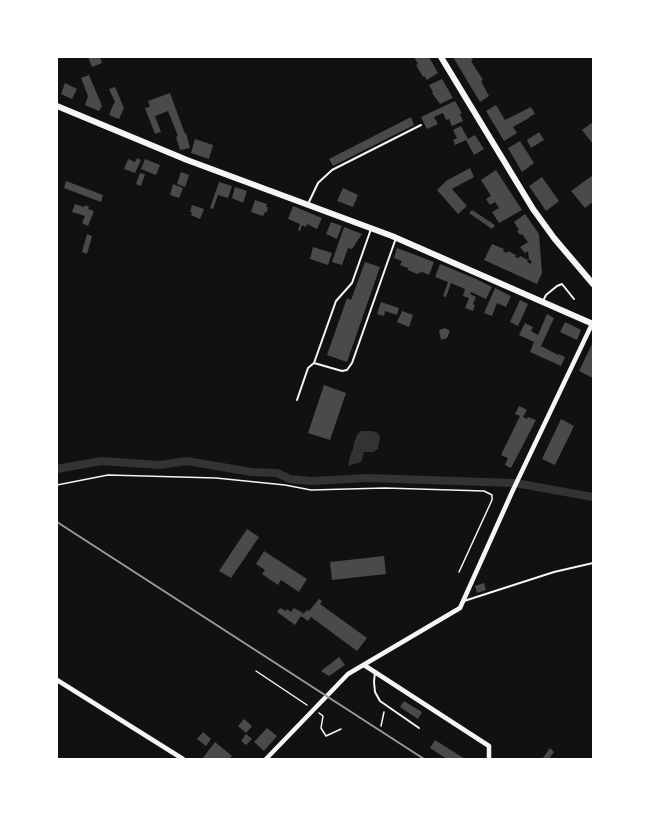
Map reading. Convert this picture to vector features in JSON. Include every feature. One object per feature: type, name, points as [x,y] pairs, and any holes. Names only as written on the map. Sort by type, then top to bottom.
[{"type":"street","points":[[441,57],[533,209],[593,284]]},
{"type":"street","points":[[57,106],[187,160],[372,228],[593,323],[513,490],[460,608],[348,674],[266,759]]},
{"type":"street","points":[[364,665],[489,746],[489,759]]},
{"type":"street","points":[[57,680],[183,759]]},
{"type":"lane","points":[[308,204],[318,183],[332,170],[421,124]]},
{"type":"lane","points":[[297,400],[308,368],[314,363],[336,301],[352,283],[372,228]]},
{"type":"lane","points":[[314,363],[342,371],[347,370],[396,238]]},
{"type":"lane","points":[[543,301],[547,294],[562,284],[574,300]]},
{"type":"lane","points":[[463,602],[554,572],[593,563]]},
{"type":"lane","points":[[375,672],[375,692],[380,701],[419,728]]},
{"type":"path","points":[[57,485],[108,475],[216,478],[311,490],[484,491],[492,495],[492,500],[459,572]]},
{"type":"path","points":[[256,671],[322,716],[321,728],[326,736],[341,729]]},
{"type":"path","points":[[381,726],[386,705]]},
{"type":"shaded area","points":[[361,431],[378,433],[380,438],[378,449],[373,452],[364,452],[361,462],[348,466],[354,443]]},
{"type":"building","points":[[88,57],[100,57],[102,63],[92,67]]},
{"type":"building","points":[[414,57],[429,57],[438,73],[427,80],[416,65],[418,64]]},
{"type":"building","points":[[453,57],[471,57],[489,96],[480,102]]},
{"type":"building","points":[[89,75],[102,106],[99,111],[85,105],[88,96],[81,78]]},
{"type":"building","points":[[442,79],[453,98],[440,104],[429,85]]},
{"type":"building","points":[[65,83],[77,89],[72,99],[61,94]]},
{"type":"building","points":[[115,87],[124,108],[119,119],[109,115],[115,102],[109,89]]},
{"type":"building","points":[[170,93],[190,148],[180,150],[176,137],[178,136],[168,111],[155,116],[161,132],[155,134],[145,108],[150,107],[148,101]]},
{"type":"building","points":[[455,101],[462,113],[460,114],[463,121],[452,126],[443,113],[434,117],[438,124],[427,129],[421,117]]},
{"type":"building","points":[[496,105],[505,120],[531,107],[535,114],[513,127],[517,133],[504,141],[486,111]]},
{"type":"building","points":[[411,117],[414,125],[333,166],[329,159]]},
{"type":"building","points":[[593,122],[593,144],[582,130]]},
{"type":"building","points":[[461,126],[468,139],[475,135],[484,149],[474,155],[466,140],[455,145],[453,140],[457,138],[453,130]]},
{"type":"building","points":[[539,132],[544,140],[531,148],[527,140]]},
{"type":"building","points":[[195,139],[213,145],[209,159],[191,153]]},
{"type":"building","points":[[520,141],[534,163],[522,172],[508,148]]},
{"type":"building","points":[[137,158],[141,160],[135,173],[124,169],[128,159],[135,162]]},
{"type":"building","points":[[145,159],[160,165],[156,175],[141,169]]},
{"type":"building","points":[[470,168],[474,177],[452,189],[467,206],[458,214],[437,190],[446,181]]},
{"type":"building","points":[[496,170],[522,210],[499,223],[492,212],[499,208],[495,202],[490,205],[486,199],[491,196],[481,180]]},
{"type":"building","points":[[181,172],[189,175],[185,187],[177,184]]},
{"type":"building","points":[[140,173],[145,174],[141,186],[136,184]]},
{"type":"building","points":[[593,175],[593,202],[585,208],[571,191]]},
{"type":"building","points":[[542,177],[559,201],[546,211],[529,186]]},
{"type":"building","points":[[66,181],[103,195],[101,202],[64,188]]},
{"type":"building","points":[[219,182],[232,186],[228,198],[218,195],[213,209],[210,208]]},
{"type":"building","points":[[173,184],[183,188],[179,198],[170,195]]},
{"type":"building","points":[[235,187],[247,191],[243,203],[232,198]]},
{"type":"building","points":[[343,188],[358,195],[353,207],[337,201]]},
{"type":"building","points":[[255,200],[267,204],[267,212],[263,216],[251,212]]},
{"type":"building","points":[[75,204],[84,207],[85,205],[94,211],[88,226],[82,223],[85,216],[72,212]]},
{"type":"building","points":[[192,205],[204,209],[200,219],[191,215]]},
{"type":"building","points":[[293,206],[322,218],[317,229],[307,224],[306,227],[302,225],[300,231],[298,230],[300,224],[288,219]]},
{"type":"building","points":[[472,210],[495,225],[492,229],[469,213]]},
{"type":"building","points":[[525,214],[539,234],[542,273],[537,284],[484,260],[492,244],[504,249],[503,251],[507,253],[508,251],[516,255],[515,257],[520,256],[528,260],[527,262],[531,264],[528,251],[525,253],[520,247],[528,242],[517,231],[519,230],[514,222]]},
{"type":"building","points":[[331,222],[342,226],[337,239],[326,234]]},
{"type":"building","points":[[344,227],[362,234],[352,249],[348,248],[342,265],[332,262]]},
{"type":"building","points":[[87,234],[92,236],[87,254],[82,252]]},
{"type":"building","points":[[313,247],[332,253],[328,265],[310,259]]},
{"type":"building","points":[[397,248],[434,262],[429,275],[422,272],[417,274],[400,265],[402,261],[394,258]]},
{"type":"building","points":[[365,262],[380,267],[347,362],[327,355],[347,298],[351,300]]},
{"type":"building","points":[[440,264],[492,287],[486,299],[471,292],[470,294],[476,297],[473,311],[465,308],[469,298],[463,296],[465,289],[451,283],[446,297],[443,296],[448,282],[435,277]]},
{"type":"building","points":[[495,288],[511,296],[506,307],[497,303],[492,316],[484,313]]},
{"type":"building","points":[[520,300],[528,304],[518,326],[510,322]]},
{"type":"building","points":[[381,302],[399,308],[397,315],[385,311],[384,316],[377,314]]},
{"type":"building","points":[[402,311],[413,315],[409,327],[397,322]]},
{"type":"building","points":[[547,314],[554,318],[541,346],[565,357],[561,366],[530,352],[534,342],[519,335],[525,323],[533,327],[531,331],[538,335]]},
{"type":"building","points":[[565,322],[581,330],[577,340],[560,332]]},
{"type":"building","points":[[445,328],[450,331],[447,338],[441,340],[439,330]]},
{"type":"building","points":[[593,342],[593,378],[579,371]]},
{"type":"building","points":[[324,385],[346,393],[330,440],[308,433]]},
{"type":"building","points":[[519,406],[527,410],[523,417],[536,420],[511,468],[505,465],[508,458],[501,455],[520,416],[515,414]]},
{"type":"building","points":[[561,419],[574,426],[555,465],[542,459]]},
{"type":"building","points":[[247,529],[259,537],[231,578],[219,571]]},
{"type":"building","points":[[264,551],[307,579],[299,592],[281,580],[278,585],[262,574],[265,570],[256,564]]},
{"type":"building","points":[[384,556],[386,574],[332,580],[330,562]]},
{"type":"building","points":[[484,583],[486,590],[477,593],[475,586]]},
{"type":"building","points":[[319,599],[322,601],[320,604],[367,638],[357,651],[311,617],[308,621],[301,616],[307,610],[309,611]]},
{"type":"building","points":[[280,608],[291,612],[294,608],[303,613],[295,625],[277,612]]},
{"type":"building","points":[[339,657],[345,665],[329,676],[321,671]]},
{"type":"building","points":[[404,701],[422,712],[418,719],[400,707]]},
{"type":"building","points":[[244,719],[252,726],[246,733],[238,726]]},
{"type":"building","points":[[267,728],[277,736],[264,751],[254,742]]},
{"type":"building","points":[[203,732],[211,739],[206,746],[197,739]]},
{"type":"building","points":[[246,734],[252,739],[246,745],[241,741]]},
{"type":"building","points":[[435,740],[465,759],[447,759],[430,748]]},
{"type":"building","points":[[215,742],[232,756],[230,759],[202,759]]},
{"type":"building","points":[[550,748],[554,752],[549,759],[542,759]]},
{"type":"waterway","points":[[57,469],[101,461],[160,465],[187,461],[251,472],[277,473],[290,479],[312,481],[367,478],[515,483],[593,497]]},
{"type":"railway","points":[[57,522],[424,759]]}]
